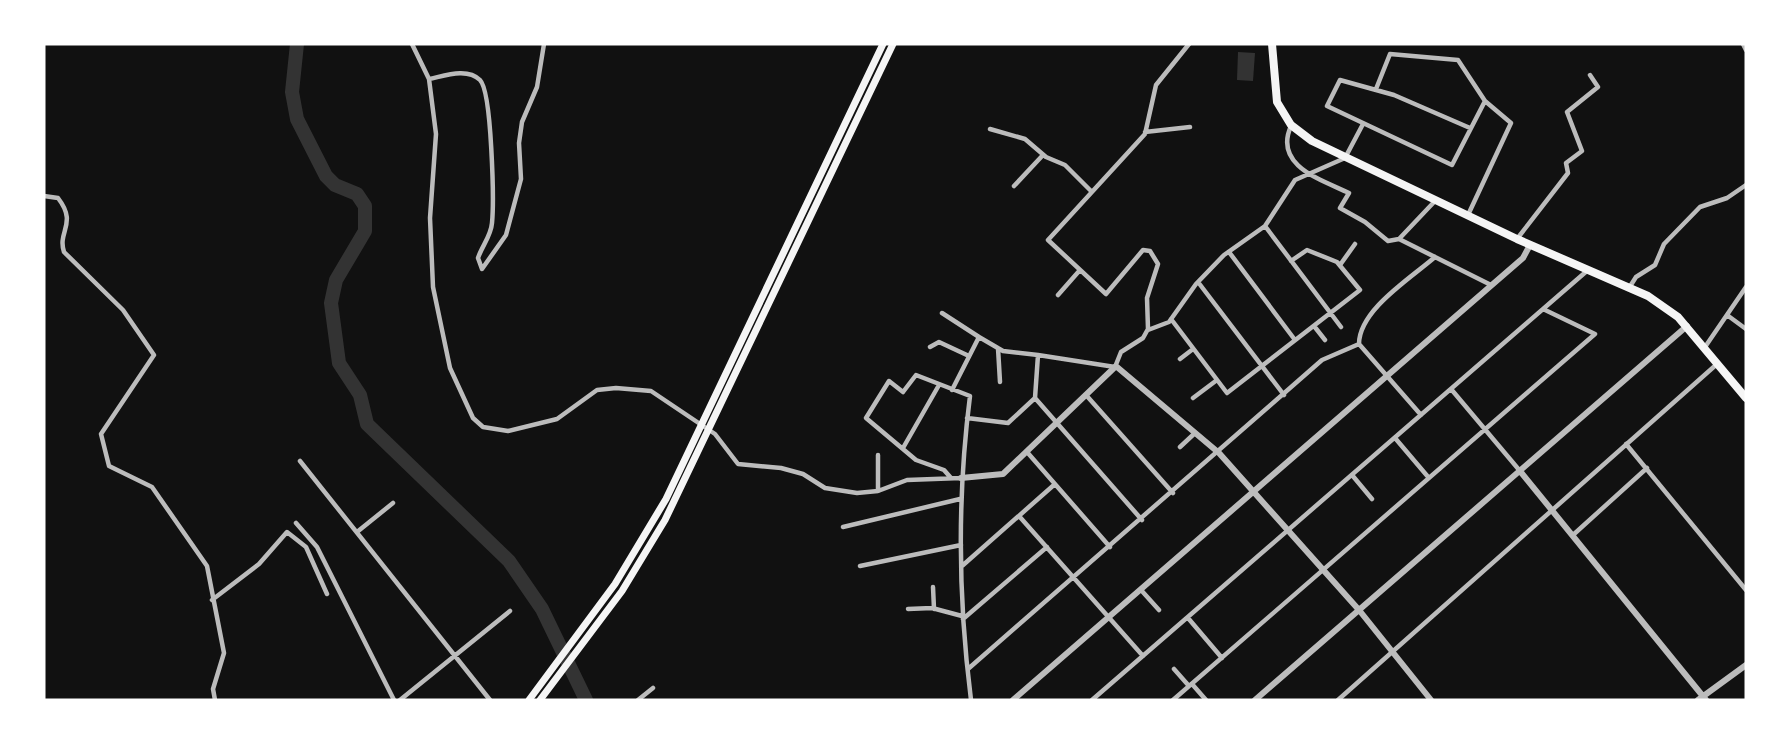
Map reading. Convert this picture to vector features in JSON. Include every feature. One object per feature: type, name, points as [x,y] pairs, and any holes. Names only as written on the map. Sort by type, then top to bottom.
[{"type":"main road","points":[[529,700],[615,584],[647,534],[883,44]]},
{"type":"main road","points":[[540,700],[647,554],[704,445],[892,44]]},
{"type":"main road","points":[[1272,44],[1277,102],[1291,125],[1312,141],[1665,307],[1687,326],[1746,398]]},
{"type":"street","points":[[412,44],[429,79],[436,134],[430,218],[433,287],[450,368],[473,418],[497,432],[508,431],[557,419],[597,390],[616,388],[651,391],[715,434],[738,464],[796,471],[825,488],[857,493],[878,491],[907,480],[1002,476],[1115,366],[1121,352],[1143,338],[1147,331],[1147,298],[1158,272],[1158,262],[1150,251],[1143,250],[1106,294],[1048,240],[1145,132],[1156,85],[1187,44]]},
{"type":"street","points":[[429,79],[472,75],[480,80],[489,100],[492,225],[478,258],[482,269],[506,235],[521,179],[519,143],[522,122],[537,87],[544,44]]},
{"type":"street","points":[[1743,44],[1746,50]]},
{"type":"street","points":[[1376,89],[1390,54],[1458,60],[1485,102],[1511,123],[1467,216]]},
{"type":"street","points":[[1517,239],[1568,173],[1566,163],[1583,151],[1567,112],[1598,87],[1590,75]]},
{"type":"street","points":[[1470,128],[1376,89],[1340,80],[1327,106],[1452,165],[1485,102]]},
{"type":"street","points":[[1147,331],[1161,327],[1171,319],[1198,282],[1229,252],[1265,226],[1284,201],[1291,184],[1305,173],[1345,158],[1363,124]]},
{"type":"street","points":[[1291,125],[1286,136],[1289,152],[1305,173],[1349,193],[1340,208],[1365,222],[1388,241],[1399,239],[1435,201]]},
{"type":"street","points":[[1145,132],[1190,127]]},
{"type":"street","points":[[990,129],[1015,134],[1043,155],[1065,165],[1092,192]]},
{"type":"street","points":[[1014,186],[1043,155]]},
{"type":"street","points":[[1629,288],[1636,277],[1655,265],[1664,244],[1700,207],[1727,198],[1746,185]]},
{"type":"street","points":[[44,196],[58,198],[65,206],[68,225],[62,246],[64,252],[123,310],[154,355],[101,434],[109,466],[152,487],[166,504],[173,522],[207,566],[224,653],[213,689],[215,700]]},
{"type":"street","points":[[1265,226],[1341,327]]},
{"type":"street","points":[[1399,239],[1491,285]]},
{"type":"street","points":[[1340,265],[1355,244]]},
{"type":"street","points":[[1013,700],[1523,258],[1530,245]]},
{"type":"street","points":[[1171,319],[1227,393],[1360,290],[1340,265],[1307,250],[1291,261]]},
{"type":"street","points":[[1229,252],[1295,340]]},
{"type":"street","points":[[1359,344],[1367,316],[1436,257]]},
{"type":"street","points":[[1058,295],[1080,270]]},
{"type":"street","points":[[1092,700],[1588,270]]},
{"type":"street","points":[[1198,282],[1284,396]]},
{"type":"street","points":[[1705,347],[1746,288]]},
{"type":"street","points":[[1173,700],[1595,334],[1544,309]]},
{"type":"street","points":[[943,313],[998,348],[1115,366],[1219,453],[1359,610],[1431,700]]},
{"type":"street","points":[[1727,315],[1746,329]]},
{"type":"street","points":[[1314,326],[1325,340]]},
{"type":"street","points":[[1255,700],[1687,326]]},
{"type":"street","points":[[953,390],[979,337]]},
{"type":"street","points":[[930,347],[939,342],[969,356]]},
{"type":"street","points":[[1359,344],[1420,415]]},
{"type":"street","points":[[967,670],[1219,453],[1322,360],[1359,344]]},
{"type":"street","points":[[998,348],[1000,382]]},
{"type":"street","points":[[1180,359],[1194,349]]},
{"type":"street","points":[[967,418],[1008,423],[1035,398],[1038,355]]},
{"type":"street","points":[[1338,700],[1718,363]]},
{"type":"street","points":[[951,478],[944,470],[916,460],[866,418],[889,381],[903,392],[916,375],[970,396],[960,499],[962,618],[971,700]]},
{"type":"street","points":[[1193,398],[1217,380]]},
{"type":"street","points":[[903,448],[939,385]]},
{"type":"street","points":[[1451,389],[1553,510],[1703,699],[1746,665]]},
{"type":"street","points":[[1086,394],[1173,493]]},
{"type":"street","points":[[1035,398],[1142,520]]},
{"type":"street","points":[[1180,447],[1195,433]]},
{"type":"street","points":[[1395,438],[1429,478]]},
{"type":"street","points":[[1626,444],[1746,590]]},
{"type":"street","points":[[1027,452],[1110,547]]},
{"type":"street","points":[[878,455],[878,491]]},
{"type":"street","points":[[300,461],[490,700]]},
{"type":"street","points":[[1573,535],[1647,468]]},
{"type":"street","points":[[1352,475],[1372,499]]},
{"type":"street","points":[[961,566],[1055,485]]},
{"type":"street","points":[[842,527],[960,499]]},
{"type":"street","points":[[357,532],[394,503]]},
{"type":"street","points":[[1019,516],[1143,656]]},
{"type":"street","points":[[296,523],[317,547],[394,700]]},
{"type":"street","points":[[212,600],[259,564],[287,532],[306,547],[327,594]]},
{"type":"street","points":[[860,566],[961,545]]},
{"type":"street","points":[[962,618],[1047,547]]},
{"type":"street","points":[[933,587],[933,609]]},
{"type":"street","points":[[1141,590],[1158,610]]},
{"type":"street","points":[[908,609],[933,609],[962,618]]},
{"type":"street","points":[[400,700],[510,611]]},
{"type":"street","points":[[1188,618],[1222,657]]},
{"type":"street","points":[[1174,669],[1206,700]]},
{"type":"street","points":[[638,700],[653,688]]},
{"type":"shaded area","points":[[1238,52],[1255,53],[1253,81],[1237,80]]},
{"type":"waterway","points":[[297,44],[292,92],[297,119],[326,176],[335,185],[357,194],[365,206],[365,231],[336,280],[331,303],[339,363],[360,395],[367,424],[509,561],[542,609],[586,700]]}]
